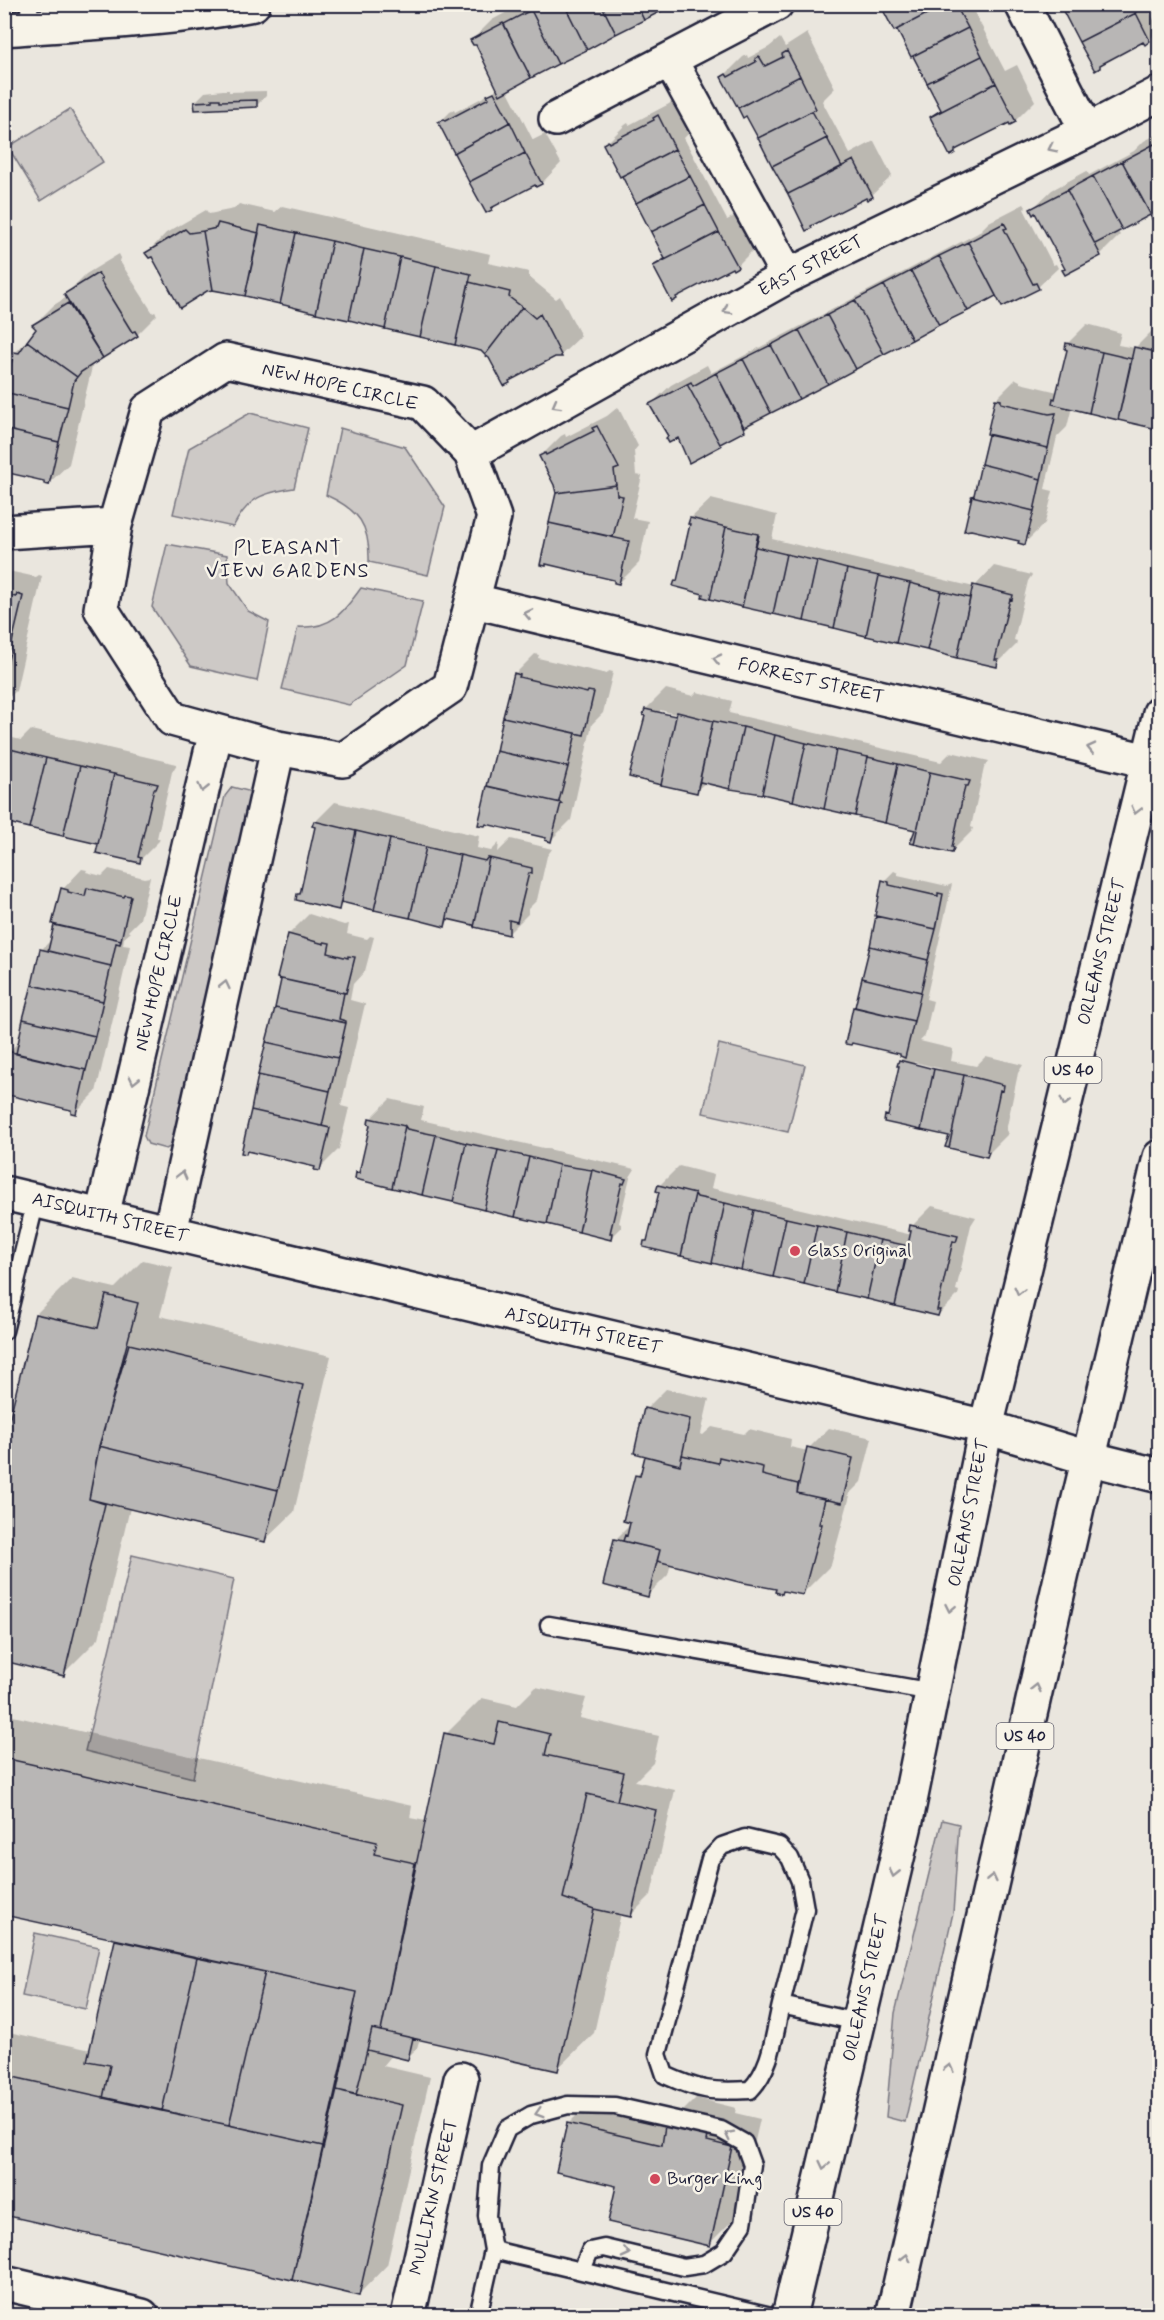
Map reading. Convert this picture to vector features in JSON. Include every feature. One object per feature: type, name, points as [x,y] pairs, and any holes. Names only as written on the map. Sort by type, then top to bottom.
[{"type":"street","points":[[21,20],[155,19],[253,4]]},
{"type":"street","points":[[556,119],[776,4]]},
{"type":"street","points":[[1022,4],[1087,132]]},
{"type":"street","points":[[670,60],[788,276]]},
{"type":"street","name":"EAST STREET","points":[[471,453],[788,276],[1087,132],[1160,93]]},
{"type":"street","name":"NEW HOPE CIRCLE","points":[[226,360],[423,403],[471,453],[494,517],[450,687],[343,760],[279,748],[172,719],[101,609],[116,525],[148,410],[226,360]]},
{"type":"street","points":[[4,532],[116,525]]},
{"type":"street","name":"FORREST STREET","points":[[474,601],[1148,761]]},
{"type":"street","name":"ORLEANS STREET","points":[[789,2316],[907,1816],[986,1427],[1160,712]]},
{"type":"street","name":"NEW HOPE CIRCLE","points":[[102,1216],[216,731]]},
{"type":"street","points":[[170,1232],[279,748]]},
{"type":"street","name":"US 40","points":[[893,2316],[1088,1458],[1160,1157]]},
{"type":"street","name":"AISQUITH STREET","points":[[4,1193],[986,1427],[1088,1458],[1160,1476]]},
{"type":"street","name":"MULLIKIN STREET","points":[[408,2316],[461,2079]]},
{"type":"street","points":[[4,2283],[67,2307],[142,2316]]},
{"type":"lane","points":[[4,1331],[36,1200]]},
{"type":"lane","points":[[549,1624],[933,1692]]},
{"type":"lane","points":[[745,1838],[779,1846],[790,1858],[800,1881],[805,1909],[781,2005],[768,2063],[758,2082],[750,2090],[716,2092],[690,2086],[665,2075],[658,2054],[710,1859],[722,1846],[745,1838]]},
{"type":"lane","points":[[781,2005],[858,2022]]},
{"type":"lane","points":[[477,2316],[493,2250],[487,2216],[491,2166],[507,2130],[531,2115],[568,2105],[615,2106],[721,2130],[744,2143],[752,2165],[743,2223],[724,2252],[704,2264],[684,2267],[604,2248],[590,2251],[582,2270]]},
{"type":"lane","points":[[493,2250],[771,2316]]},
{"type":"shaded area","points":[[70,109],[103,162],[41,201],[8,147]]},
{"type":"shaded area","points":[[250,413],[308,428],[294,488],[258,498],[245,509],[233,527],[173,514],[189,448]]},
{"type":"shaded area","points":[[340,428],[405,447],[445,507],[428,575],[369,562],[365,528],[360,520],[347,507],[326,495]]},
{"type":"shaded area","points":[[167,544],[227,555],[229,583],[248,611],[269,622],[257,681],[191,666],[152,607]]},
{"type":"shaded area","points":[[361,588],[423,601],[407,665],[349,705],[282,689],[298,627],[319,625],[335,618]]},
{"type":"shaded area","points":[[232,787],[252,792],[178,1143],[166,1149],[148,1144],[144,1136],[225,796]]},
{"type":"shaded area","points":[[719,1044],[805,1065],[788,1132],[703,1113]]},
{"type":"shaded area","points":[[132,1555],[234,1579],[193,1778],[85,1751]]},
{"type":"shaded area","points":[[942,1820],[959,1824],[953,1913],[905,2122],[886,2117],[895,2013]]},
{"type":"shaded area","points":[[35,1933],[99,1947],[86,2009],[22,1996]]},
{"type":"building","points":[[541,4],[564,4],[587,50],[558,64],[531,10]]},
{"type":"building","points":[[564,4],[601,4],[616,34],[587,50]]},
{"type":"building","points":[[601,4],[636,4],[644,20],[616,34]]},
{"type":"building","points":[[636,4],[671,4],[671,6],[644,20]]},
{"type":"building","points":[[880,4],[946,4],[894,31]]},
{"type":"building","points":[[946,4],[955,4],[968,28],[911,57],[897,30],[894,31]]},
{"type":"building","points":[[1075,4],[1129,4],[1136,13],[1079,42],[1063,11]]},
{"type":"building","points":[[531,10],[558,64],[531,78],[504,24]]},
{"type":"building","points":[[1136,13],[1150,41],[1145,45],[1143,42],[1100,65],[1100,68],[1095,71],[1079,42]]},
{"type":"building","points":[[503,23],[531,78],[500,95],[476,45],[473,45],[470,40]]},
{"type":"building","points":[[968,28],[982,56],[927,83],[913,56]]},
{"type":"building","points":[[787,51],[800,76],[738,108],[721,77],[726,74],[728,77],[756,62],[755,59],[759,56],[765,66],[783,57],[782,54]]},
{"type":"building","points":[[982,56],[996,83],[930,117],[941,110],[927,83]]},
{"type":"building","points":[[800,76],[816,109],[758,138],[746,116],[743,118],[738,108]]},
{"type":"building","points":[[996,83],[1016,122],[1010,125],[1009,123],[955,150],[955,153],[950,156],[930,117]]},
{"type":"building","points":[[494,92],[510,122],[454,153],[438,122],[444,119],[445,121],[489,98],[487,95]]},
{"type":"building","points":[[212,99],[220,99],[220,101],[257,100],[257,107],[195,110],[194,102],[212,101]]},
{"type":"building","points":[[812,111],[827,138],[772,166],[758,138]]},
{"type":"building","points":[[658,115],[675,149],[620,177],[603,144],[654,120],[653,118]]},
{"type":"building","points":[[510,122],[525,153],[469,182],[454,153]]},
{"type":"building","points":[[827,138],[842,167],[788,194],[772,166]]},
{"type":"building","points":[[1158,142],[1160,225],[1157,227],[1122,161]]},
{"type":"building","points":[[675,149],[690,176],[636,203],[622,176]]},
{"type":"building","points":[[525,153],[542,184],[536,187],[535,185],[491,208],[492,210],[486,213],[469,182]]},
{"type":"building","points":[[854,160],[873,197],[867,200],[866,198],[811,226],[812,228],[806,231],[788,194]]},
{"type":"building","points":[[1122,161],[1151,215],[1156,227],[1150,215],[1122,230],[1093,176]]},
{"type":"building","points":[[690,176],[705,205],[651,232],[636,203]]},
{"type":"building","points":[[1093,176],[1122,230],[1095,244],[1067,190]]},
{"type":"building","points":[[1067,190],[1101,256],[1065,275],[1062,270],[1065,269],[1035,213],[1033,215],[1030,209]]},
{"type":"building","points":[[705,205],[719,232],[653,266],[665,259],[651,232]]},
{"type":"building","points":[[218,223],[259,233],[245,296],[213,290],[203,231],[216,228]]},
{"type":"building","points":[[1004,223],[1007,228],[1004,229],[1033,284],[1036,283],[1039,289],[1002,307],[968,242]]},
{"type":"building","points":[[260,225],[296,233],[280,304],[245,296]]},
{"type":"building","points":[[185,229],[189,233],[203,231],[213,290],[207,291],[180,308],[152,257],[149,258],[145,253]]},
{"type":"building","points":[[719,232],[738,267],[676,297],[677,299],[672,302],[653,266]]},
{"type":"building","points":[[296,233],[332,241],[316,313],[280,304]]},
{"type":"building","points":[[332,241],[364,249],[349,320],[316,313]]},
{"type":"building","points":[[968,242],[996,296],[968,311],[939,256]]},
{"type":"building","points":[[364,249],[400,257],[385,329],[349,320]]},
{"type":"building","points":[[939,256],[968,311],[939,325],[911,271]]},
{"type":"building","points":[[400,257],[436,266],[420,337],[385,329]]},
{"type":"building","points":[[436,266],[471,274],[455,345],[420,337]]},
{"type":"building","points":[[911,271],[939,325],[912,340],[884,285]]},
{"type":"building","points":[[98,273],[132,332],[135,331],[138,336],[103,358],[64,294]]},
{"type":"building","points":[[469,282],[510,292],[509,297],[522,307],[485,355],[481,351],[455,345]]},
{"type":"building","points":[[884,285],[912,340],[884,354],[855,300]]},
{"type":"building","points":[[855,300],[884,354],[856,369],[827,315]]},
{"type":"building","points":[[68,303],[103,358],[77,377],[27,341],[36,329],[32,325]]},
{"type":"building","points":[[522,307],[535,318],[540,314],[562,357],[555,357],[509,381],[510,383],[504,386],[489,358],[485,355]]},
{"type":"building","points":[[827,315],[856,369],[828,384],[799,330]]},
{"type":"building","points":[[799,330],[828,384],[799,399],[771,345]]},
{"type":"building","points":[[27,341],[77,377],[68,407],[4,392],[14,352],[19,353]]},
{"type":"building","points":[[1066,343],[1102,352],[1089,413],[1052,404],[1067,350],[1065,349]]},
{"type":"building","points":[[771,345],[799,399],[771,413],[743,359]]},
{"type":"building","points":[[1134,347],[1160,353],[1160,408],[1156,423],[1158,424],[1157,429],[1118,420]]},
{"type":"building","points":[[1102,352],[1132,359],[1118,420],[1089,413]]},
{"type":"building","points":[[743,359],[771,413],[744,427],[716,373]]},
{"type":"building","points":[[716,373],[745,431],[720,444],[687,384],[691,382],[693,386]]},
{"type":"building","points":[[687,384],[721,446],[689,463],[678,438],[669,443],[666,438],[668,436],[649,404]]},
{"type":"building","points":[[4,392],[68,407],[59,442],[4,429]]},
{"type":"building","points":[[995,399],[1001,400],[1001,403],[1049,414],[1056,413],[1048,448],[987,434]]},
{"type":"building","points":[[597,426],[619,468],[614,470],[616,485],[556,493],[539,456],[545,453],[546,455],[594,431],[592,428]]},
{"type":"building","points":[[4,429],[59,442],[49,485],[44,484],[44,481],[4,472]]},
{"type":"building","points":[[988,435],[1048,448],[1041,479],[981,464]]},
{"type":"building","points":[[981,464],[1041,479],[1034,511],[972,496]]},
{"type":"building","points":[[616,485],[617,495],[623,496],[613,537],[549,523],[556,493]]},
{"type":"building","points":[[972,496],[1034,511],[1025,545],[1018,543],[1019,541],[971,530],[964,531]]},
{"type":"building","points":[[690,518],[726,527],[710,599],[702,597],[703,594],[673,586],[675,580],[677,581]]},
{"type":"building","points":[[549,523],[629,541],[619,584],[614,583],[614,580],[546,564],[546,566],[540,565]]},
{"type":"building","points":[[726,527],[758,534],[742,607],[710,599]]},
{"type":"building","points":[[759,535],[756,547],[786,554],[773,614],[742,607],[755,547]]},
{"type":"building","points":[[786,554],[817,561],[804,621],[773,614]]},
{"type":"building","points":[[817,561],[847,569],[834,628],[804,621]]},
{"type":"building","points":[[847,569],[879,576],[866,636],[834,628]]},
{"type":"building","points":[[879,576],[910,583],[896,643],[866,636]]},
{"type":"building","points":[[910,583],[941,591],[927,650],[896,643]]},
{"type":"building","points":[[973,585],[1013,595],[1012,600],[1010,599],[995,660],[998,660],[997,667],[957,658]]},
{"type":"building","points":[[941,591],[970,598],[957,658],[927,650]]},
{"type":"building","points":[[4,594],[23,596],[13,638],[4,636]]},
{"type":"building","points":[[4,636],[13,638],[5,674],[4,674]]},
{"type":"building","points":[[514,673],[520,675],[519,677],[587,693],[588,691],[594,692],[584,735],[503,717]]},
{"type":"building","points":[[645,709],[675,716],[677,712],[661,785],[629,777]]},
{"type":"building","points":[[677,712],[713,721],[697,793],[661,785]]},
{"type":"building","points":[[503,717],[576,733],[568,767],[496,751]]},
{"type":"building","points":[[713,721],[743,727],[730,789],[700,782],[698,787]]},
{"type":"building","points":[[743,727],[775,735],[762,794],[730,789]]},
{"type":"building","points":[[775,735],[806,743],[793,801],[762,794]]},
{"type":"building","points":[[806,743],[836,750],[824,809],[793,801]]},
{"type":"building","points":[[4,748],[10,749],[4,771]]},
{"type":"building","points":[[10,749],[46,758],[29,828],[4,822],[4,771]]},
{"type":"building","points":[[836,750],[868,757],[855,816],[824,809]]},
{"type":"building","points":[[496,751],[568,767],[559,801],[561,803],[487,786]]},
{"type":"building","points":[[868,757],[898,764],[885,823],[855,816]]},
{"type":"building","points":[[46,758],[80,766],[63,836],[29,828]]},
{"type":"building","points":[[898,764],[930,772],[914,844],[910,843],[915,830],[885,823]]},
{"type":"building","points":[[80,766],[114,774],[98,844],[63,836]]},
{"type":"building","points":[[930,772],[970,781],[968,786],[965,786],[952,853],[914,844]]},
{"type":"building","points":[[114,774],[158,784],[154,789],[138,857],[141,858],[140,863],[96,853]]},
{"type":"building","points":[[487,786],[561,803],[551,842],[545,840],[546,838],[486,824],[485,826],[478,825]]},
{"type":"building","points":[[314,821],[356,831],[339,910],[296,900],[297,894],[300,894],[315,827],[312,826]]},
{"type":"building","points":[[356,831],[390,839],[374,910],[341,902]]},
{"type":"building","points":[[390,839],[426,847],[410,918],[374,910]]},
{"type":"building","points":[[426,847],[460,855],[445,927],[410,918]]},
{"type":"building","points":[[460,855],[485,861],[489,858],[474,927],[447,919],[445,927]]},
{"type":"building","points":[[489,858],[532,868],[517,922],[509,920],[509,935],[474,927]]},
{"type":"building","points":[[882,880],[889,882],[889,885],[938,896],[938,893],[943,894],[936,929],[875,916]]},
{"type":"building","points":[[61,888],[85,896],[87,888],[124,897],[125,895],[131,896],[121,940],[52,924]]},
{"type":"building","points":[[876,916],[936,929],[928,960],[870,946]]},
{"type":"building","points":[[54,925],[121,940],[120,944],[116,943],[111,966],[48,951]]},
{"type":"building","points":[[288,934],[324,944],[324,942],[330,943],[328,953],[348,958],[348,956],[355,957],[346,993],[277,978]]},
{"type":"building","points":[[870,946],[928,960],[921,992],[862,978]]},
{"type":"building","points":[[40,949],[111,966],[103,1001],[32,985]]},
{"type":"building","points":[[277,978],[344,993],[339,1019],[346,1023],[275,1008],[281,980]]},
{"type":"building","points":[[862,978],[921,992],[914,1021],[855,1007]]},
{"type":"building","points":[[32,985],[103,1001],[95,1036],[23,1019]]},
{"type":"building","points":[[853,1007],[914,1021],[905,1058],[900,1054],[852,1043],[851,1045],[845,1044]]},
{"type":"building","points":[[275,1008],[346,1023],[338,1058],[266,1042]]},
{"type":"building","points":[[23,1019],[95,1036],[86,1070],[16,1054]]},
{"type":"building","points":[[266,1042],[338,1058],[330,1091],[258,1075]]},
{"type":"building","points":[[7,1051],[86,1070],[76,1114],[71,1113],[71,1110],[4,1094],[4,1062]]},
{"type":"building","points":[[899,1060],[934,1069],[921,1130],[884,1122],[885,1115],[888,1116]]},
{"type":"building","points":[[934,1069],[964,1075],[949,1148],[945,1147],[949,1136],[921,1130]]},
{"type":"building","points":[[258,1075],[330,1091],[322,1126],[330,1128],[251,1110]]},
{"type":"building","points":[[964,1075],[1004,1085],[1003,1091],[1000,1090],[987,1157],[949,1148]]},
{"type":"building","points":[[251,1110],[330,1128],[320,1171],[314,1170],[315,1167],[247,1151],[246,1154],[241,1153]]},
{"type":"building","points":[[369,1118],[405,1126],[392,1188],[355,1179],[356,1172],[359,1173],[370,1125],[368,1124]]},
{"type":"building","points":[[405,1126],[407,1129],[436,1135],[422,1195],[392,1188]]},
{"type":"building","points":[[436,1135],[466,1143],[453,1202],[422,1195]]},
{"type":"building","points":[[466,1143],[498,1150],[484,1210],[453,1202]]},
{"type":"building","points":[[498,1150],[529,1157],[515,1217],[484,1210]]},
{"type":"building","points":[[529,1157],[559,1165],[547,1224],[515,1217]]},
{"type":"building","points":[[559,1165],[592,1170],[579,1232],[547,1224]]},
{"type":"building","points":[[592,1170],[626,1179],[624,1184],[622,1183],[610,1233],[612,1233],[611,1240],[579,1232]]},
{"type":"building","points":[[658,1185],[695,1194],[681,1256],[643,1247],[644,1241],[647,1241],[659,1192],[656,1191]]},
{"type":"building","points":[[695,1194],[697,1197],[725,1203],[712,1263],[681,1256]]},
{"type":"building","points":[[725,1203],[754,1210],[741,1270],[712,1263]]},
{"type":"building","points":[[754,1210],[786,1218],[773,1277],[741,1270]]},
{"type":"building","name":"Glass Original","points":[[786,1218],[817,1225],[804,1284],[773,1277]]},
{"type":"building","points":[[817,1225],[847,1232],[835,1292],[804,1284]]},
{"type":"building","points":[[910,1225],[958,1236],[956,1242],[953,1241],[937,1310],[940,1310],[938,1316],[895,1306],[911,1231],[909,1231]]},
{"type":"building","points":[[847,1232],[880,1240],[867,1299],[835,1292]]},
{"type":"building","points":[[880,1240],[909,1246],[895,1306],[867,1299]]},
{"type":"building","points":[[106,1295],[138,1303],[99,1448],[89,1499],[105,1504],[64,1676],[4,1661],[4,1441],[35,1314],[98,1328]]},
{"type":"building","points":[[129,1344],[303,1385],[278,1490],[99,1446]]},
{"type":"building","points":[[644,1408],[690,1419],[680,1465],[634,1453]]},
{"type":"building","points":[[99,1446],[278,1490],[265,1542],[89,1499]]},
{"type":"building","points":[[807,1447],[853,1458],[842,1503],[797,1493]]},
{"type":"building","points":[[682,1455],[718,1463],[719,1457],[763,1467],[762,1475],[798,1484],[797,1493],[825,1499],[819,1524],[822,1524],[803,1595],[783,1591],[782,1594],[775,1592],[776,1589],[657,1561],[660,1550],[623,1541],[625,1535],[627,1536],[630,1523],[623,1521],[635,1475],[640,1476],[645,1456],[680,1465]]},
{"type":"building","points":[[614,1539],[660,1550],[648,1597],[603,1585]]},
{"type":"building","points":[[499,1722],[550,1734],[545,1755],[624,1772],[617,1801],[587,1794],[563,1898],[594,1909],[558,2071],[381,2031],[444,1733],[494,1744]]},
{"type":"building","points":[[4,1758],[377,1842],[374,1854],[415,1863],[381,2031],[372,2029],[356,2095],[337,2090],[357,1992],[4,1915]]},
{"type":"building","points":[[587,1794],[656,1810],[631,1917],[594,1909],[563,1898]]},
{"type":"building","points":[[115,1940],[197,1958],[162,2111],[103,2098],[110,2065],[87,2061]]},
{"type":"building","points":[[197,1958],[265,1972],[229,2125],[162,2111]]},
{"type":"building","points":[[265,1972],[357,1992],[323,2146],[229,2125]]},
{"type":"building","points":[[372,2029],[413,2038],[408,2060],[367,2050]]},
{"type":"building","points":[[4,2075],[323,2146],[292,2280],[4,2215]]},
{"type":"building","points":[[337,2090],[402,2105],[359,2296],[292,2280]]},
{"type":"building","name":"Burger King","points":[[567,2123],[662,2145],[665,2126],[708,2136],[707,2141],[732,2147],[710,2246],[608,2222],[616,2186],[556,2172]]},
{"type":"place","name":"Glass Original","points":[[795,1251]]},
{"type":"place","name":"Burger King","points":[[655,2179]]},
{"type":"district","name":"PLEASANT VIEW GARDENS","points":[[288,560]]}]
